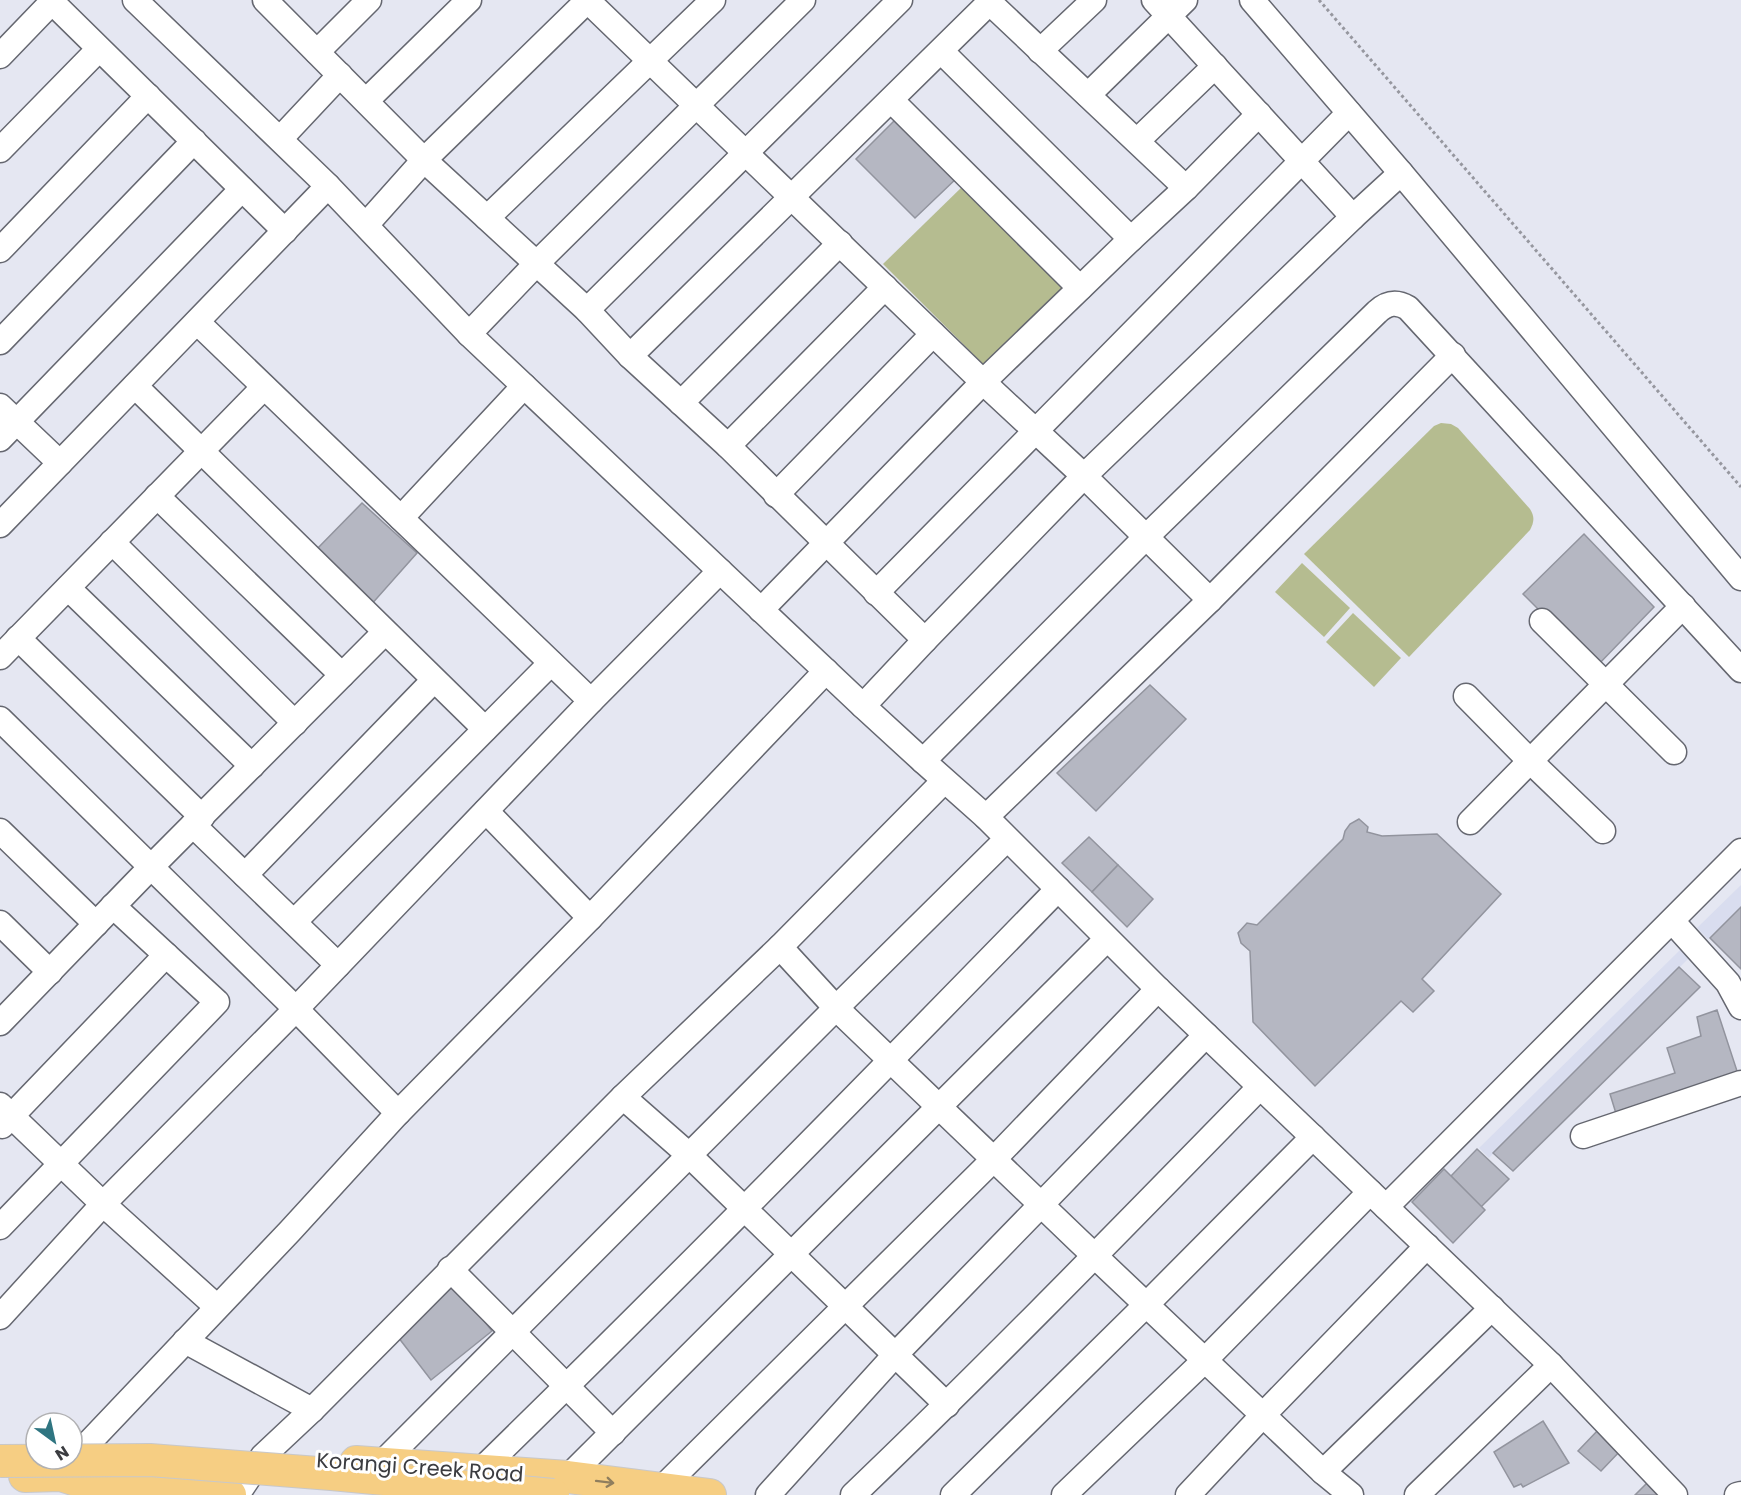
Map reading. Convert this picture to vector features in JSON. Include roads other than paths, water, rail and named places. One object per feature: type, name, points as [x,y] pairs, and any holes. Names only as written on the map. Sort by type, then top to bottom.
[{"type":"main road","name":"Korangi Creek Road","points":[[84,1460],[128,1450],[263,1456],[480,1471],[561,1486],[661,1490],[710,1495]]},
{"type":"main road","points":[[105,1493],[128,1450]]},
{"type":"main road","points":[[0,1451],[24,1458]]},
{"type":"main road","points":[[159,1492],[178,1452]]},
{"type":"main road","points":[[0,1461],[150,1460],[332,1474],[561,1486]]},
{"type":"main road","points":[[0,1476],[27,1471]]},
{"type":"main road","points":[[63,1471],[105,1493],[159,1492],[230,1495]]},
{"type":"street","points":[[135,0],[328,186],[469,334],[863,706],[986,817],[1158,989],[1551,1365],[1676,1495]]},
{"type":"street","points":[[316,52],[369,0]]},
{"type":"street","points":[[366,101],[469,0]]},
{"type":"street","points":[[366,225],[424,160],[587,0],[983,382],[1084,476],[1210,600]]},
{"type":"street","points":[[487,218],[713,0]]},
{"type":"street","points":[[469,334],[537,263],[803,0]]},
{"type":"street","points":[[587,310],[900,0]]},
{"type":"street","points":[[1040,51],[1094,0]]},
{"type":"street","points":[[1252,0],[1401,173],[1741,578]]},
{"type":"street","points":[[0,56],[51,1],[285,231]]},
{"type":"street","points":[[630,356],[990,1],[1186,188]]},
{"type":"street","points":[[272,3],[316,52],[424,160],[587,310],[630,356],[728,447],[925,640]]},
{"type":"street","points":[[1089,95],[1169,5],[1215,66],[1353,217]]},
{"type":"street","points":[[0,150],[99,49]]},
{"type":"street","points":[[941,51],[1131,239]]},
{"type":"street","points":[[1137,141],[1215,66]]},
{"type":"street","points":[[279,139],[340,75]]},
{"type":"street","points":[[0,250],[148,96]]},
{"type":"street","points":[[891,100],[1080,288]]},
{"type":"street","points":[[876,593],[1349,113]]},
{"type":"street","points":[[761,610],[983,382],[1186,188],[1259,114]]},
{"type":"street","points":[[0,342],[194,141]]},
{"type":"street","points":[[863,706],[1084,476],[1401,173]]},
{"type":"street","points":[[0,525],[328,186]]},
{"type":"street","points":[[60,463],[6,423],[242,189]]},
{"type":"street","points":[[681,403],[840,243]]},
{"type":"street","points":[[728,447],[885,287]]},
{"type":"street","points":[[922,761],[1146,537],[1383,306],[1393,303],[1408,308],[1741,670]]},
{"type":"street","points":[[197,322],[591,702]]},
{"type":"street","points":[[776,495],[933,334]]},
{"type":"street","points":[[986,817],[1210,600],[1452,355]]},
{"type":"street","points":[[135,386],[485,729]]},
{"type":"street","points":[[401,518],[524,386]]},
{"type":"street","points":[[0,657],[264,387]]},
{"type":"street","points":[[157,496],[342,675]]},
{"type":"street","points":[[112,542],[295,723]]},
{"type":"street","points":[[0,1317],[103,1204],[296,1010],[720,571]]},
{"type":"street","points":[[68,588],[252,766]]},
{"type":"street","points":[[1470,822],[1683,606]]},
{"type":"street","points":[[1542,621],[1674,752]]},
{"type":"street","points":[[0,1023],[151,867],[385,632]]},
{"type":"street","points":[[18,638],[198,821],[245,874],[338,965]]},
{"type":"street","points":[[294,922],[551,663]]},
{"type":"street","points":[[84,1437],[185,1341],[398,1113],[590,918],[826,671]]},
{"type":"street","points":[[245,874],[434,680]]},
{"type":"street","points":[[1466,696],[1603,831]]},
{"type":"street","points":[[0,719],[398,1113]]},
{"type":"street","points":[[237,1495],[263,1456],[312,1410],[450,1269],[623,1097],[780,946],[944,781]]},
{"type":"street","points":[[486,811],[590,918]]},
{"type":"street","points":[[0,831],[96,924]]},
{"type":"street","points":[[382,1463],[1007,839]]},
{"type":"street","points":[[1064,1495],[1672,921],[1741,851]]},
{"type":"street","points":[[480,1471],[891,1060],[1058,889]]},
{"type":"street","points":[[0,1227],[217,1002],[113,906]]},
{"type":"street","points":[[1672,921],[1728,983],[1741,1007]]},
{"type":"street","points":[[0,923],[50,972]]},
{"type":"street","points":[[561,1486],[1107,939]]},
{"type":"street","points":[[780,946],[836,1008],[1146,1305],[1323,1472],[1351,1495]]},
{"type":"street","points":[[166,955],[4,1116],[60,1163],[217,1307]]},
{"type":"street","points":[[661,1490],[994,1159],[1158,989]]},
{"type":"street","points":[[768,1495],[895,1354],[1206,1035]]},
{"type":"street","points":[[1583,1136],[1741,1083]]},
{"type":"street","points":[[854,1495],[947,1405],[1260,1087]]},
{"type":"street","points":[[623,1097],[689,1155],[947,1405]]},
{"type":"street","points":[[952,1495],[1313,1137]]},
{"type":"street","points":[[1188,1495],[1427,1246]]},
{"type":"street","points":[[450,1269],[613,1433]]},
{"type":"street","points":[[1323,1472],[1492,1308]]},
{"type":"street","points":[[185,1341],[312,1410]]},
{"type":"street","points":[[1417,1495],[1551,1365]]}]
